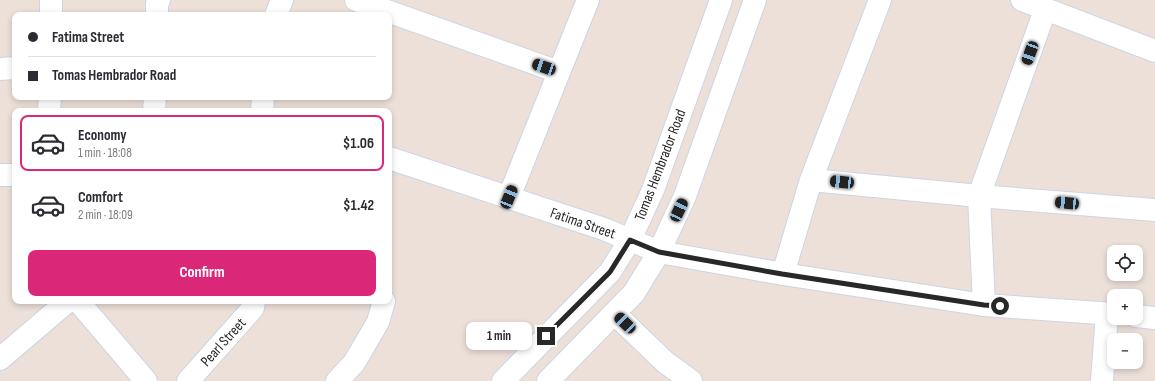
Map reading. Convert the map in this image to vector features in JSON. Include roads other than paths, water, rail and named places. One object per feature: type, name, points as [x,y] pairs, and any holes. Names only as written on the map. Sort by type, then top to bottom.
[{"type":"street","points":[[51,0],[51,12]]},
{"type":"street","points":[[157,12],[157,4],[159,0]]},
{"type":"street","points":[[277,12],[282,0]]},
{"type":"street","points":[[356,0],[390,12]]},
{"type":"street","points":[[509,197],[588,0]]},
{"type":"street","name":"Tomas Hembrador Road","points":[[503,381],[610,272],[630,240],[653,190],[721,0]]},
{"type":"street","points":[[548,381],[634,293],[659,252],[685,196],[755,0]]},
{"type":"street","points":[[782,274],[811,180],[880,0]]},
{"type":"street","points":[[1022,0],[1155,51]]},
{"type":"street","points":[[984,305],[979,196],[1045,10]]},
{"type":"street","points":[[392,13],[559,72]]},
{"type":"street","points":[[0,69],[12,68]]},
{"type":"street","name":"Fatima Street","points":[[392,159],[604,229],[659,252],[782,274],[984,305],[1107,314]]},
{"type":"street","points":[[0,175],[12,175]]},
{"type":"street","points":[[811,180],[979,196],[1155,210]]},
{"type":"street","points":[[0,359],[64,304]]},
{"type":"street","points":[[81,304],[146,381]]},
{"type":"street","name":"Pearl Street","points":[[188,381],[253,308],[254,304]]},
{"type":"street","points":[[337,381],[354,363],[378,322],[383,304]]},
{"type":"street","points":[[615,314],[665,362],[691,381]]},
{"type":"street","points":[[1143,317],[1155,318]]},
{"type":"street","points":[[1102,381],[1110,325]]}]
